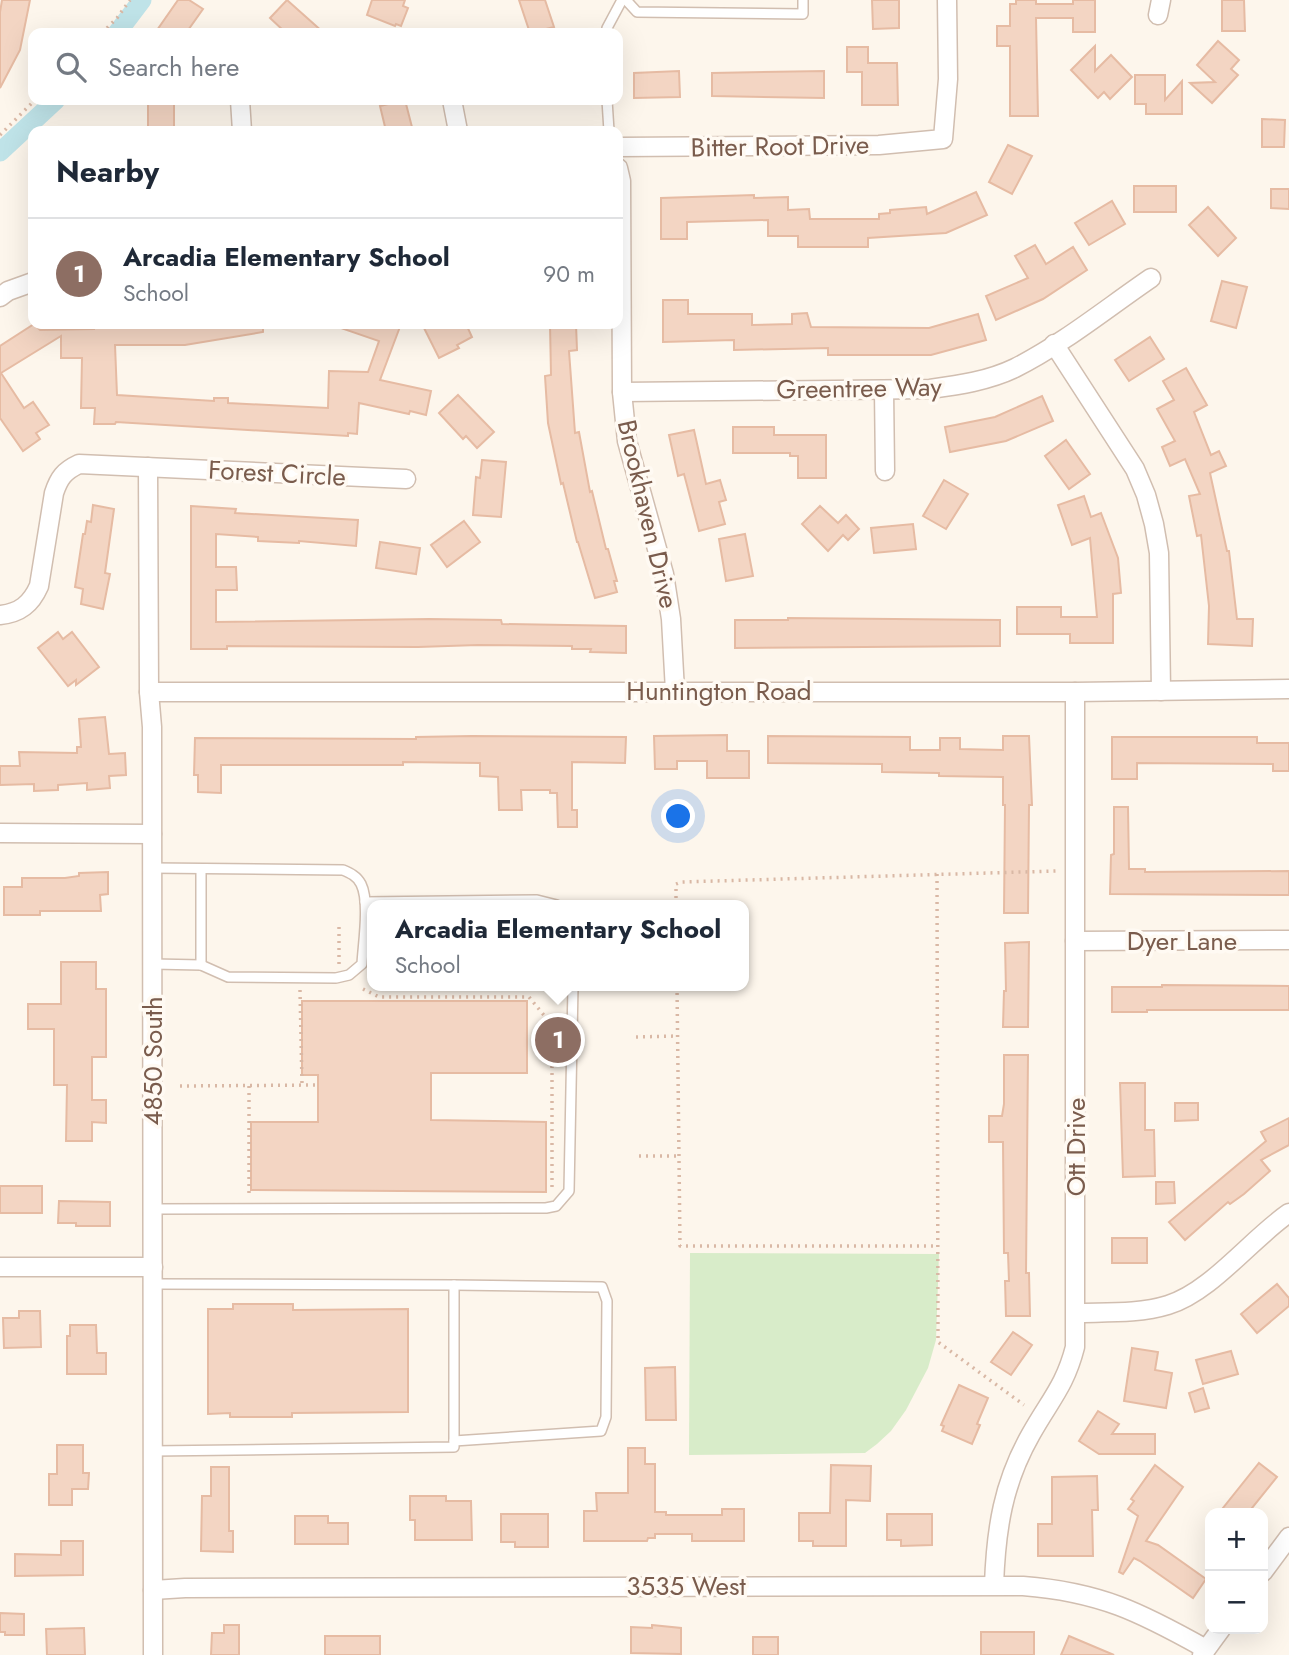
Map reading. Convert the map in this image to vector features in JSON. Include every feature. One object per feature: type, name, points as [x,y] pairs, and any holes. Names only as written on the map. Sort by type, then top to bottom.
[{"type":"street","name":"Bitter Root Drive","points":[[623,147],[879,145],[943,139],[948,79],[947,0]]},
{"type":"street","points":[[240,105],[242,126]]},
{"type":"street","points":[[453,105],[457,126]]},
{"type":"street","name":"Greentree Way","points":[[622,392],[930,389],[968,384],[1013,369],[1054,345],[1151,278]]},
{"type":"street","points":[[0,297],[28,284]]},
{"type":"street","name":"Brookhaven Drive","points":[[622,329],[622,392],[627,441],[664,574],[674,644],[675,691]]},
{"type":"street","points":[[1054,345],[1135,469],[1146,495],[1159,553],[1161,691]]},
{"type":"street","points":[[884,390],[885,471]]},
{"type":"street","name":"Forest Circle","points":[[0,615],[25,607],[34,598],[39,586],[54,493],[66,470],[79,464],[407,479]]},
{"type":"street","name":"4850 South","points":[[148,467],[153,964],[153,1655]]},
{"type":"street","name":"Huntington Road","points":[[149,692],[1075,692],[1289,689]]},
{"type":"street","name":"Ott Drive","points":[[994,1585],[998,1527],[1004,1497],[1016,1464],[1069,1371],[1075,1347],[1075,692]]},
{"type":"street","points":[[0,833],[152,834]]},
{"type":"street","name":"Dyer Lane","points":[[1075,941],[1289,940]]},
{"type":"street","points":[[1076,1313],[1147,1310],[1170,1305],[1190,1295],[1289,1213]]},
{"type":"street","points":[[0,1268],[153,1276]]},
{"type":"street","points":[[1264,1571],[1289,1537]]},
{"type":"street","name":"3535 West","points":[[153,1590],[994,1585],[1058,1588],[1101,1598],[1156,1621],[1204,1652]]},
{"type":"street","points":[[1204,1652],[1217,1634]]},
{"type":"lane","points":[[607,28],[624,0],[637,12],[803,14],[803,0]]},
{"type":"lane","points":[[607,105],[609,126]]},
{"type":"lane","points":[[152,869],[343,870],[354,875],[361,884],[365,902],[362,964],[349,975],[336,978],[228,978],[201,965],[153,964]]},
{"type":"lane","points":[[201,869],[201,965]]},
{"type":"lane","points":[[153,1209],[556,1206],[569,1191],[573,991]]},
{"type":"lane","points":[[153,1276],[602,1287],[607,1301],[607,1314],[606,1417],[601,1431],[454,1441]]},
{"type":"lane","points":[[153,1451],[454,1447],[454,1285]]},
{"type":"path","points":[[107,28],[130,0]]},
{"type":"path","points":[[0,135],[31,105]]},
{"type":"path","points":[[676,900],[676,884],[681,882],[1056,871]]},
{"type":"path","points":[[937,874],[938,1342],[1024,1405]]},
{"type":"path","points":[[339,964],[340,925]]},
{"type":"path","points":[[300,988],[302,1085]]},
{"type":"path","points":[[363,989],[379,997],[528,997],[552,1025],[552,1188]]},
{"type":"path","points":[[677,991],[680,1246],[937,1246]]},
{"type":"path","points":[[636,1037],[678,1036]]},
{"type":"path","points":[[180,1086],[318,1085]]},
{"type":"path","points":[[248,1086],[249,1197]]},
{"type":"path","points":[[639,1156],[679,1156]]},
{"type":"green space","points":[[690,1253],[939,1254],[936,1340],[928,1368],[906,1410],[891,1431],[865,1453],[689,1455]]},
{"type":"building","points":[[2,0],[30,0],[20,50],[0,88],[0,12]]},
{"type":"building","points":[[178,0],[189,0],[203,9],[190,28],[158,28]]},
{"type":"building","points":[[287,0],[318,28],[281,28],[270,18]]},
{"type":"building","points":[[372,0],[405,0],[403,6],[408,8],[401,26],[367,15]]},
{"type":"building","points":[[519,0],[545,0],[554,27],[528,28]]},
{"type":"building","points":[[872,0],[899,0],[899,28],[873,29]]},
{"type":"building","points":[[1016,0],[1036,0],[1036,4],[1073,4],[1073,0],[1095,0],[1095,32],[1073,32],[1073,18],[1036,18],[1038,116],[1010,116],[1010,46],[997,46],[997,26],[1010,26],[1010,4],[1016,4]]},
{"type":"building","points":[[1222,0],[1244,0],[1245,31],[1222,31]]},
{"type":"building","points":[[1218,41],[1239,60],[1231,69],[1238,75],[1212,103],[1190,83],[1215,82],[1197,65]]},
{"type":"building","points":[[1095,46],[1095,71],[1111,55],[1132,77],[1110,99],[1104,92],[1098,98],[1071,70]]},
{"type":"building","points":[[847,47],[868,47],[868,63],[897,63],[898,105],[862,105],[862,72],[847,72]]},
{"type":"building","points":[[679,71],[680,97],[634,98],[634,73]]},
{"type":"building","points":[[824,71],[824,98],[712,96],[712,73]]},
{"type":"building","points":[[1135,75],[1165,75],[1165,100],[1182,81],[1182,114],[1146,114],[1146,104],[1135,104]]},
{"type":"building","points":[[148,105],[174,105],[174,126],[148,126]]},
{"type":"building","points":[[406,105],[412,126],[385,126],[380,106]]},
{"type":"building","points":[[1262,119],[1285,120],[1284,147],[1262,147]]},
{"type":"building","points":[[1008,145],[1032,156],[1012,194],[989,182]]},
{"type":"building","points":[[1134,186],[1176,186],[1176,212],[1134,212]]},
{"type":"building","points":[[1271,189],[1289,189],[1289,209],[1271,208]]},
{"type":"building","points":[[976,192],[987,215],[946,233],[868,238],[868,247],[798,247],[798,236],[768,236],[768,220],[687,222],[687,239],[661,239],[661,198],[754,195],[754,198],[788,197],[788,210],[809,209],[810,219],[879,219],[879,214],[890,213],[890,210],[926,207],[927,214]]},
{"type":"building","points":[[1112,201],[1125,224],[1089,245],[1075,223]]},
{"type":"building","points":[[1208,207],[1236,238],[1218,256],[1189,225]]},
{"type":"building","points":[[1035,245],[1046,264],[1073,247],[1087,270],[1043,299],[996,320],[986,296],[1028,278],[1015,256]]},
{"type":"building","points":[[1222,281],[1247,287],[1236,328],[1211,321]]},
{"type":"building","points":[[663,300],[688,300],[688,314],[752,314],[752,325],[792,324],[792,314],[807,313],[811,327],[929,328],[978,314],[986,340],[931,355],[828,355],[828,348],[734,350],[734,340],[663,342]]},
{"type":"building","points":[[28,328],[263,329],[263,332],[185,345],[115,345],[117,395],[214,401],[214,398],[228,398],[228,403],[328,408],[329,371],[368,372],[379,341],[344,329],[399,329],[380,380],[431,391],[426,415],[359,403],[357,434],[348,433],[348,436],[116,422],[94,424],[95,408],[81,408],[82,358],[61,358],[61,336],[1,373],[24,408],[33,402],[49,425],[36,433],[40,439],[23,451],[0,418],[0,346]]},
{"type":"building","points":[[424,329],[468,329],[472,337],[457,345],[459,348],[439,358]]},
{"type":"building","points":[[550,329],[576,329],[577,350],[569,351],[575,433],[579,432],[590,492],[592,491],[617,581],[614,581],[617,592],[595,598],[577,542],[563,483],[561,484],[548,423],[545,376],[551,375]]},
{"type":"building","points":[[1150,337],[1164,359],[1129,381],[1115,360]]},
{"type":"building","points":[[1186,368],[1207,405],[1194,412],[1211,455],[1219,451],[1226,466],[1210,473],[1229,551],[1237,619],[1253,619],[1252,646],[1208,644],[1209,606],[1201,535],[1197,536],[1189,496],[1200,494],[1185,459],[1170,466],[1162,447],[1175,441],[1157,409],[1174,400],[1163,381]]},
{"type":"building","points":[[458,395],[494,432],[477,448],[466,436],[463,439],[439,413]]},
{"type":"building","points":[[1042,396],[1053,421],[1006,441],[950,452],[945,427],[995,417]]},
{"type":"building","points":[[733,427],[774,427],[774,435],[826,435],[826,478],[798,478],[798,456],[790,456],[790,453],[733,453]]},
{"type":"building","points":[[694,430],[706,484],[720,480],[726,500],[719,502],[725,524],[699,531],[684,474],[678,476],[669,435]]},
{"type":"building","points":[[1066,440],[1090,474],[1069,489],[1045,456]]},
{"type":"building","points":[[482,460],[506,462],[501,517],[473,515],[476,477],[480,478]]},
{"type":"building","points":[[944,480],[968,494],[946,529],[923,516]]},
{"type":"building","points":[[1084,496],[1091,517],[1101,513],[1118,558],[1121,593],[1113,594],[1113,643],[1070,643],[1070,634],[1017,634],[1017,607],[1061,607],[1061,617],[1097,617],[1090,538],[1072,545],[1058,505]]},
{"type":"building","points":[[93,505],[114,509],[105,573],[110,574],[103,609],[81,604],[83,589],[75,587],[83,534],[87,521],[91,522]]},
{"type":"building","points":[[191,506],[236,509],[235,513],[358,520],[356,546],[258,541],[258,537],[216,534],[216,567],[236,567],[237,590],[216,590],[216,622],[429,619],[501,620],[502,624],[626,626],[626,653],[590,652],[591,649],[572,649],[572,646],[478,645],[227,646],[227,649],[191,649]]},
{"type":"building","points":[[820,506],[838,523],[846,515],[859,529],[848,540],[843,535],[828,551],[802,524]]},
{"type":"building","points":[[464,521],[480,542],[447,567],[431,545]]},
{"type":"building","points":[[913,524],[916,549],[874,553],[871,528]]},
{"type":"building","points":[[745,534],[753,576],[726,581],[719,539]]},
{"type":"building","points":[[380,542],[420,548],[416,574],[376,568]]},
{"type":"building","points":[[735,620],[1000,620],[1000,646],[735,648]]},
{"type":"building","points":[[58,632],[63,639],[72,632],[99,667],[76,685],[76,680],[68,686],[38,648]]},
{"type":"building","points":[[105,717],[109,754],[125,753],[126,775],[109,776],[110,788],[87,790],[87,783],[58,785],[58,790],[34,791],[34,784],[0,785],[0,766],[20,766],[19,752],[77,753],[77,747],[81,747],[79,719]]},
{"type":"building","points":[[727,735],[727,751],[749,751],[749,778],[707,778],[707,761],[677,761],[677,769],[655,769],[654,736]]},
{"type":"building","points":[[472,736],[626,737],[625,763],[572,762],[572,810],[577,810],[577,827],[558,827],[557,793],[550,793],[550,790],[521,790],[522,810],[499,810],[498,777],[480,776],[480,763],[221,765],[221,793],[198,792],[198,775],[194,775],[195,738],[416,739]]},
{"type":"building","points":[[768,736],[910,737],[910,750],[940,750],[940,738],[960,738],[960,749],[1003,750],[1003,736],[1029,736],[1032,805],[1029,805],[1028,913],[1004,913],[1003,777],[882,772],[882,764],[768,763]]},
{"type":"building","points":[[1112,737],[1257,737],[1257,743],[1289,743],[1289,771],[1273,771],[1273,764],[1137,763],[1137,779],[1112,779]]},
{"type":"building","points":[[1114,807],[1128,807],[1129,869],[1145,869],[1145,872],[1289,871],[1289,895],[1110,894],[1111,855],[1114,854]]},
{"type":"building","points":[[108,872],[108,894],[100,895],[101,911],[40,911],[40,915],[4,915],[4,887],[22,887],[22,878],[65,878],[79,876],[79,873]]},
{"type":"building","points":[[1029,942],[1028,1027],[1003,1027],[1006,991],[1005,943]]},
{"type":"building","points":[[61,962],[96,962],[96,989],[106,989],[106,1057],[92,1057],[92,1100],[106,1100],[106,1123],[92,1122],[92,1141],[66,1141],[67,1085],[54,1085],[54,1029],[28,1029],[28,1004],[61,1004]]},
{"type":"building","points":[[1289,986],[1289,1010],[1112,1012],[1112,987]]},
{"type":"building","points":[[302,1001],[527,1001],[527,1073],[431,1073],[431,1120],[546,1122],[546,1192],[251,1190],[251,1122],[318,1122],[318,1075],[302,1075]]},
{"type":"building","points":[[1004,1055],[1028,1055],[1026,1273],[1029,1273],[1030,1316],[1006,1316],[1005,1281],[1009,1281],[1008,1253],[1004,1253],[1003,1142],[989,1142],[989,1116],[1002,1116]]},
{"type":"building","points":[[1120,1083],[1145,1083],[1145,1130],[1154,1130],[1155,1176],[1123,1177]]},
{"type":"building","points":[[1175,1103],[1198,1103],[1198,1120],[1175,1121]]},
{"type":"building","points":[[1289,1118],[1289,1145],[1261,1160],[1270,1171],[1244,1194],[1230,1204],[1228,1202],[1185,1240],[1169,1222],[1266,1141],[1261,1132]]},
{"type":"building","points":[[1156,1182],[1174,1182],[1175,1203],[1156,1204]]},
{"type":"building","points":[[0,1186],[42,1186],[42,1213],[0,1213]]},
{"type":"building","points":[[59,1201],[110,1202],[110,1226],[58,1223]]},
{"type":"building","points":[[1112,1238],[1147,1238],[1147,1263],[1112,1263]]},
{"type":"building","points":[[1277,1284],[1289,1298],[1289,1306],[1257,1333],[1241,1314]]},
{"type":"building","points":[[233,1304],[293,1304],[293,1310],[408,1309],[408,1412],[292,1413],[292,1417],[230,1417],[230,1413],[208,1414],[208,1309],[233,1309]]},
{"type":"building","points":[[19,1311],[40,1311],[41,1347],[4,1348],[3,1318],[19,1318]]},
{"type":"building","points":[[70,1325],[96,1325],[97,1353],[106,1353],[106,1374],[67,1374],[67,1336],[70,1336]]},
{"type":"building","points":[[1013,1332],[1032,1345],[1011,1375],[991,1362]]},
{"type":"building","points":[[1132,1348],[1158,1352],[1155,1370],[1172,1373],[1166,1408],[1124,1401]]},
{"type":"building","points":[[1231,1351],[1238,1374],[1203,1384],[1196,1360]]},
{"type":"building","points":[[675,1367],[676,1420],[646,1420],[645,1368]]},
{"type":"building","points":[[959,1385],[988,1398],[972,1444],[942,1431],[944,1426],[941,1425]]},
{"type":"building","points":[[1203,1388],[1209,1408],[1195,1412],[1189,1393]]},
{"type":"building","points":[[1098,1411],[1119,1424],[1112,1434],[1155,1434],[1155,1454],[1099,1454],[1079,1441]]},
{"type":"building","points":[[57,1445],[83,1445],[83,1473],[89,1473],[88,1489],[72,1489],[72,1505],[49,1505],[49,1474],[57,1474]]},
{"type":"building","points":[[628,1448],[645,1448],[645,1464],[655,1464],[655,1512],[666,1512],[666,1515],[722,1515],[722,1509],[744,1509],[744,1541],[692,1541],[692,1534],[655,1534],[655,1538],[648,1538],[647,1541],[584,1541],[584,1511],[597,1511],[596,1493],[628,1493]]},
{"type":"building","points":[[1259,1463],[1277,1477],[1252,1508],[1223,1508]]},
{"type":"building","points":[[831,1465],[871,1466],[870,1501],[846,1500],[846,1546],[813,1546],[813,1541],[799,1541],[799,1513],[830,1513]]},
{"type":"building","points":[[1155,1465],[1183,1487],[1146,1541],[1158,1545],[1205,1578],[1193,1598],[1134,1558],[1123,1574],[1119,1572],[1138,1516],[1128,1509],[1134,1501],[1131,1499]]},
{"type":"building","points":[[211,1467],[229,1467],[229,1531],[233,1531],[233,1552],[201,1551],[202,1496],[211,1496]]},
{"type":"building","points":[[1097,1476],[1098,1510],[1092,1510],[1093,1556],[1038,1556],[1038,1524],[1052,1524],[1052,1477]]},
{"type":"building","points":[[410,1496],[446,1496],[446,1501],[471,1501],[472,1540],[415,1540],[415,1520],[410,1520]]},
{"type":"building","points":[[501,1514],[548,1514],[548,1547],[515,1547],[515,1542],[501,1542]]},
{"type":"building","points":[[887,1514],[932,1514],[932,1545],[901,1546],[901,1540],[887,1540]]},
{"type":"building","points":[[295,1516],[328,1516],[328,1523],[348,1523],[348,1544],[295,1544]]},
{"type":"building","points":[[61,1541],[83,1541],[83,1575],[15,1576],[15,1554],[61,1555]]},
{"type":"building","points":[[0,1613],[24,1614],[24,1635],[5,1635],[5,1632],[0,1632]]},
{"type":"building","points":[[224,1625],[239,1625],[239,1655],[211,1655],[212,1633],[224,1633]]},
{"type":"building","points":[[652,1625],[681,1628],[681,1654],[631,1653],[631,1627],[652,1628]]},
{"type":"building","points":[[84,1628],[85,1655],[47,1655],[46,1629]]},
{"type":"building","points":[[981,1632],[1034,1632],[1034,1655],[981,1655]]},
{"type":"building","points":[[325,1636],[380,1636],[380,1655],[325,1655]]},
{"type":"building","points":[[1069,1636],[1114,1655],[1061,1655]]},
{"type":"building","points":[[753,1637],[778,1637],[778,1655],[753,1655]]},
{"type":"waterway","points":[[121,28],[142,0]]},
{"type":"waterway","points":[[28,126],[51,105]]},
{"type":"waterway","points":[[0,152],[28,126]]},
{"type":"place","name":"Arcadia Elementary School","points":[[558,1040]]}]
